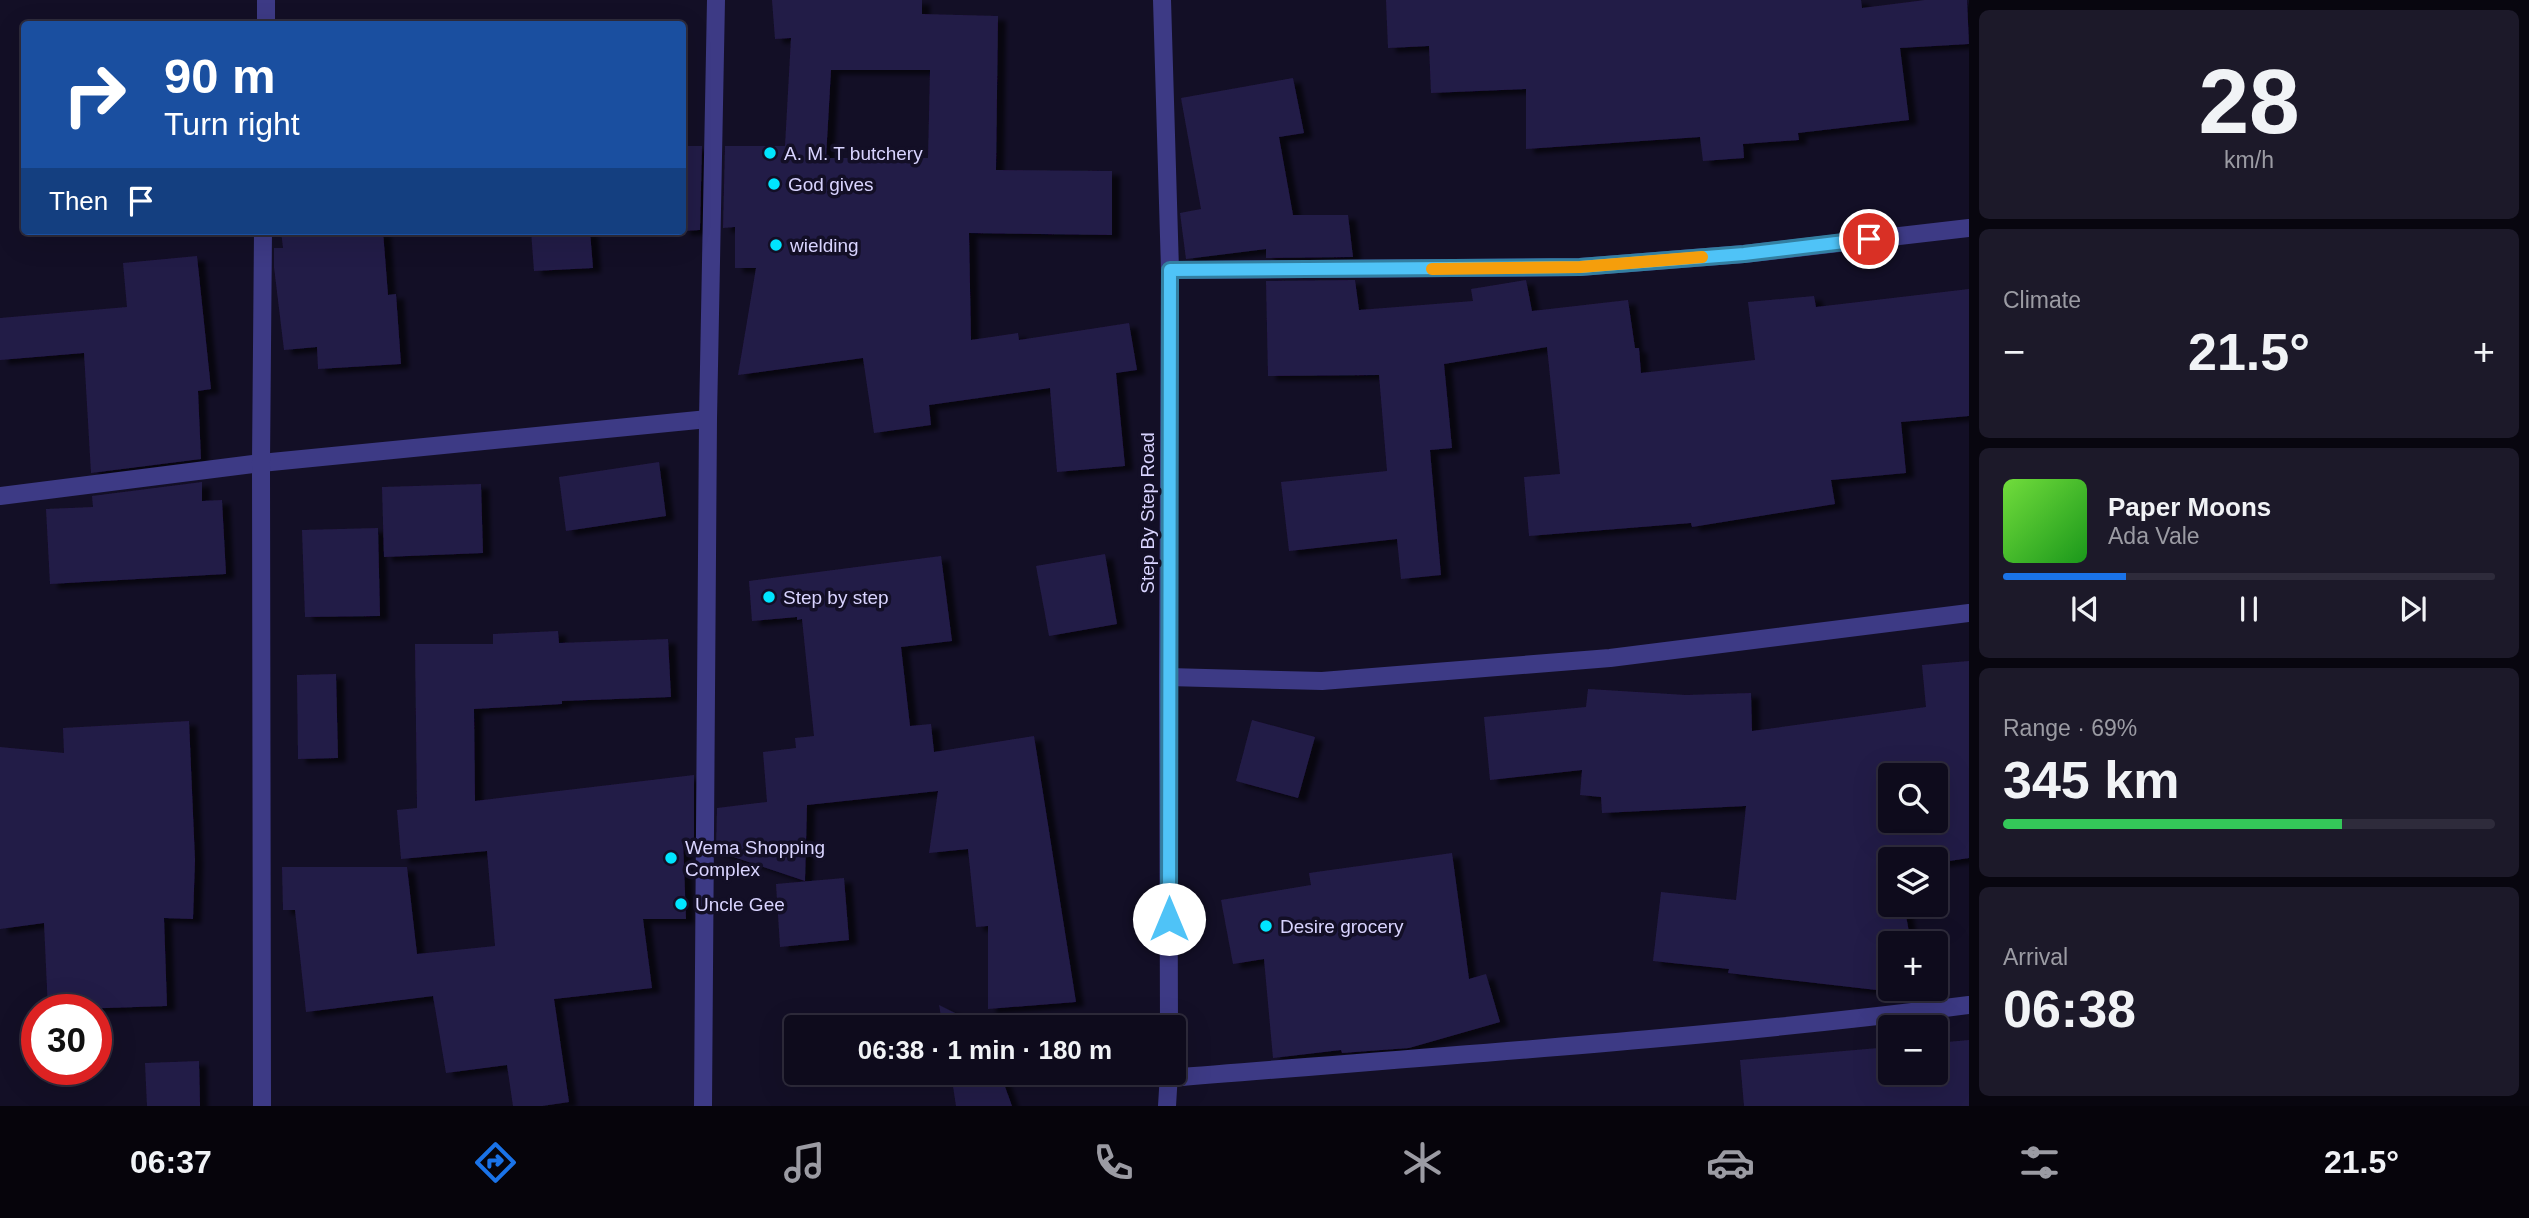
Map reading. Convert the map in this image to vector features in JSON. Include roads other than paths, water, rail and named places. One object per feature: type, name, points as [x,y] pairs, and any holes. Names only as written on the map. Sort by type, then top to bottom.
[{"type":"street","points":[[266,0],[266,21]]},
{"type":"street","points":[[703,1106],[708,419],[716,0]]},
{"type":"street","name":"Step By Step Road","points":[[1162,0],[1170,270],[1169,1015]]},
{"type":"street","points":[[1170,270],[1580,267],[1744,254],[1969,228]]},
{"type":"street","points":[[262,1106],[261,463],[264,235]]},
{"type":"street","points":[[0,496],[261,463],[708,419]]},
{"type":"street","points":[[1168,677],[1322,681],[1610,658],[1969,613]]},
{"type":"street","points":[[1186,1074],[1699,1034],[1969,1005]]},
{"type":"street","points":[[1167,1106],[1168,1085]]},
{"type":"place","name":"A. M. T butchery","points":[[770,153]]},
{"type":"place","name":"God gives","points":[[774,184]]},
{"type":"place","name":"wielding","points":[[776,245]]},
{"type":"place","name":"Step by step","points":[[769,597]]},
{"type":"place","name":"Wema Shopping Complex","points":[[671,858]]},
{"type":"place","name":"Uncle Gee","points":[[681,904]]},
{"type":"place","name":"Desire grocery","points":[[1266,926]]}]
